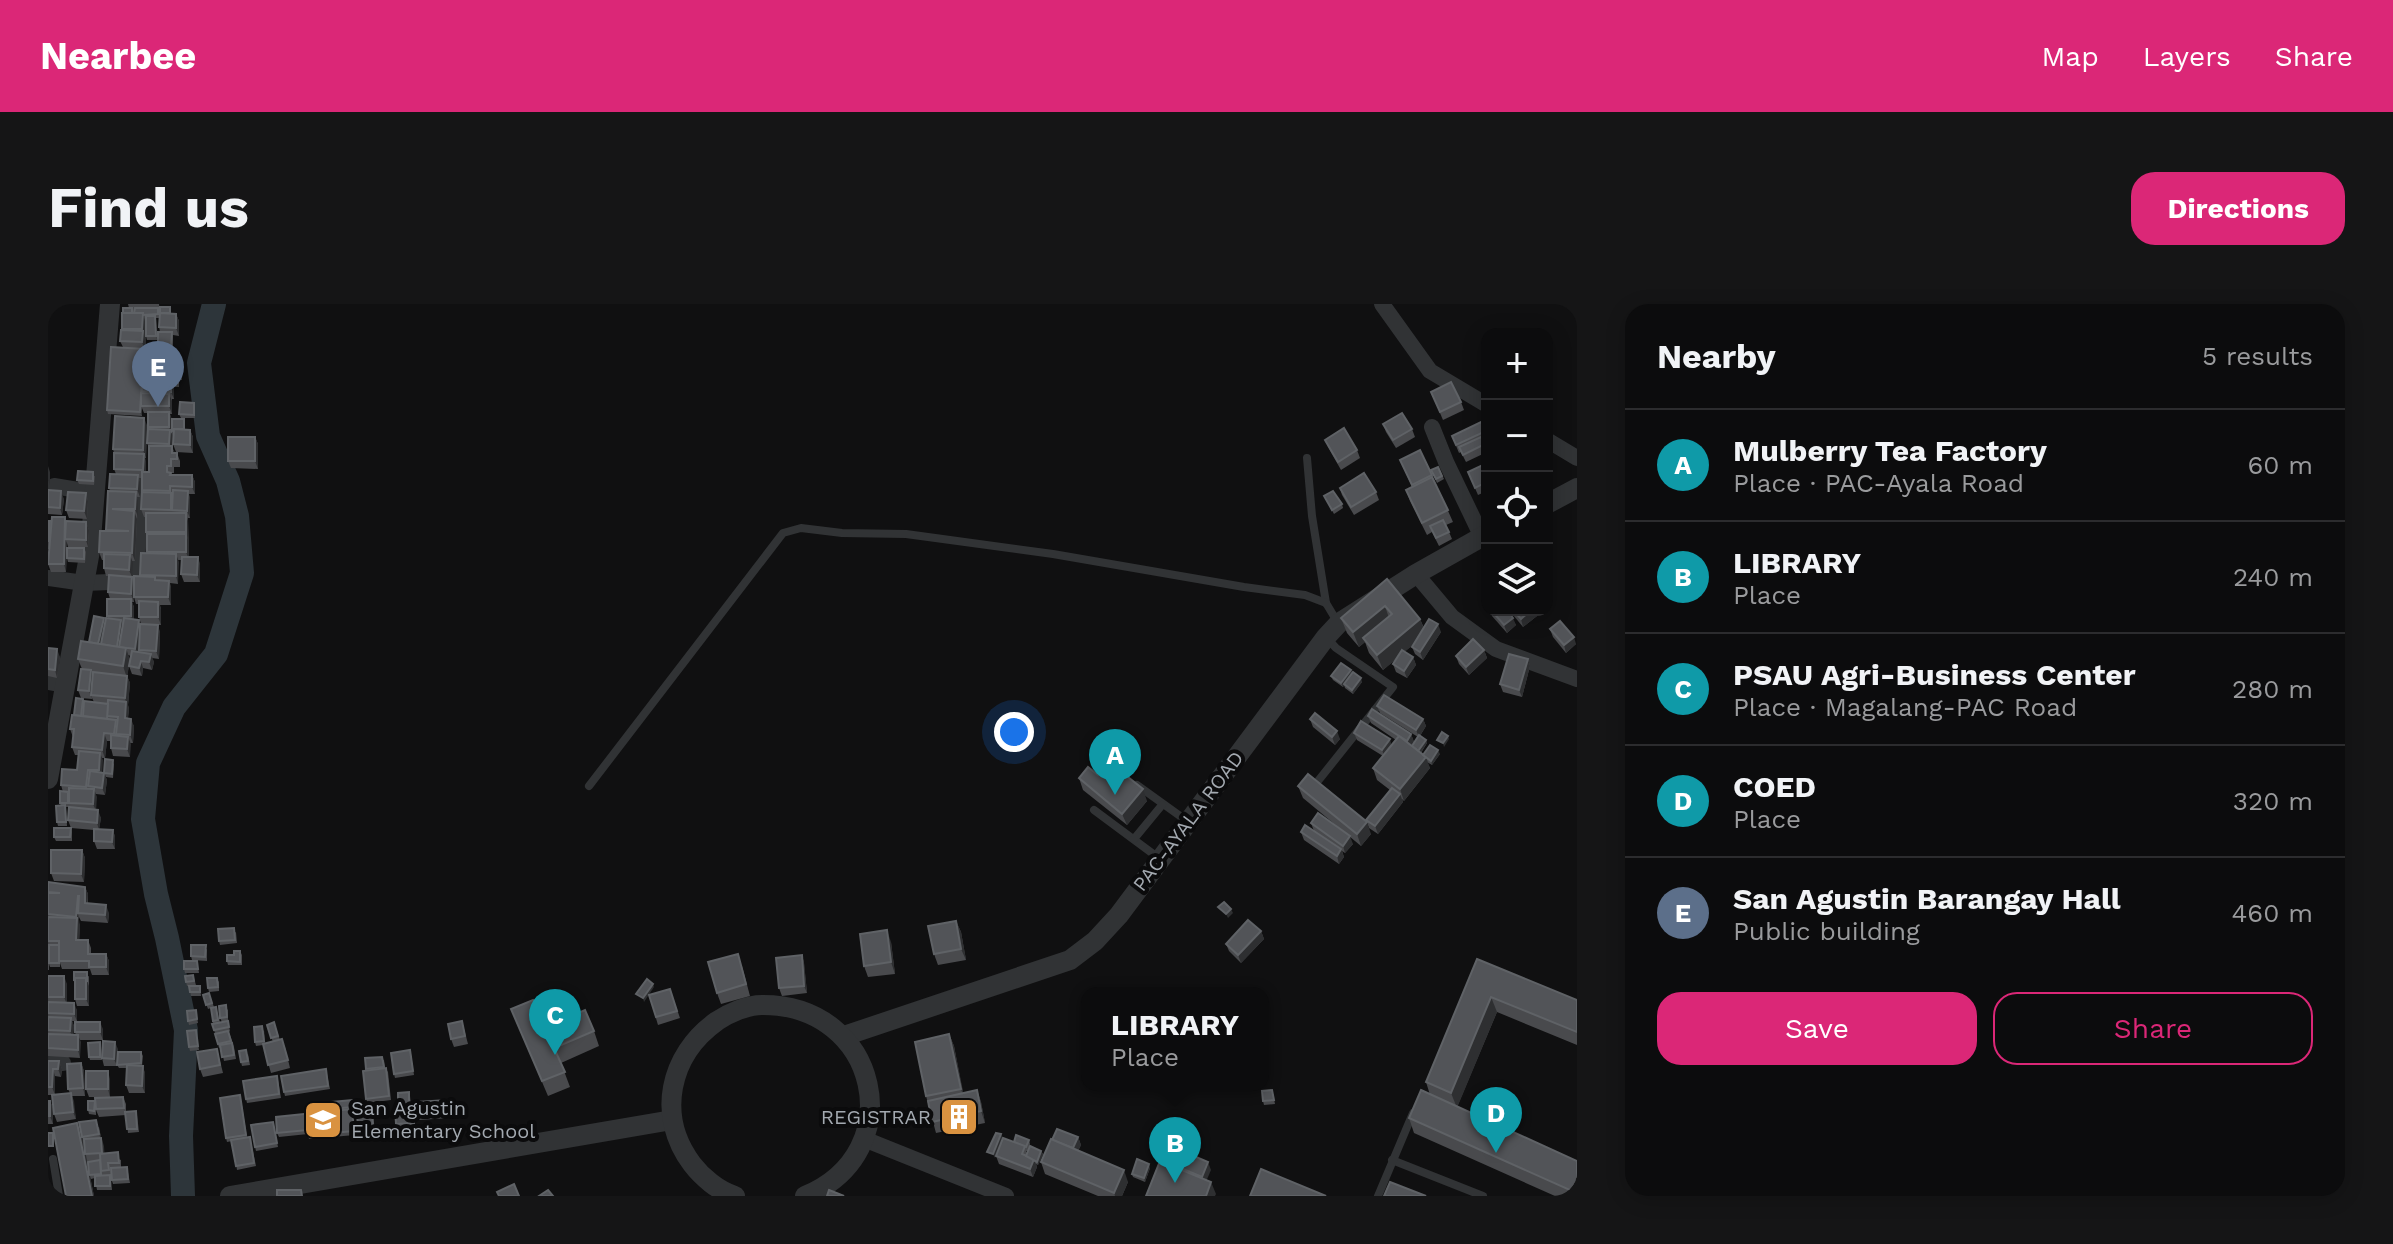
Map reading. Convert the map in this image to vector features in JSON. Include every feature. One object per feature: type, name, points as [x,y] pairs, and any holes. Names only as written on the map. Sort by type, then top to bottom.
[{"type":"street","points":[[48,779],[57,683],[84,583],[96,493],[110,304]]},
{"type":"street","points":[[1382,304],[1430,371],[1481,401]]},
{"type":"street","points":[[1432,427],[1446,462],[1481,528]]},
{"type":"street","points":[[1553,444],[1577,458]]},
{"type":"street","points":[[48,578],[84,583],[136,581],[142,480]]},
{"type":"street","points":[[54,486],[96,493]]},
{"type":"street","points":[[1553,501],[1577,488]]},
{"type":"street","name":"PAC-AYALA ROAD","points":[[844,1036],[1070,960],[1095,941],[1119,915],[1332,630],[1416,574],[1481,537]]},
{"type":"street","points":[[1416,574],[1452,617],[1496,649],[1577,679]]},
{"type":"street","points":[[735,1196],[702,1176],[682,1150],[672,1120],[672,1088],[682,1058],[701,1032],[727,1014],[757,1005],[789,1006],[819,1017],[844,1036],[864,1067],[871,1103],[864,1139],[848,1167],[823,1189],[805,1196]]},
{"type":"street","points":[[230,1196],[672,1120]]},
{"type":"street","points":[[864,1139],[1006,1196]]},
{"type":"lane","points":[[1307,458],[1312,516],[1336,648],[1393,687],[1318,781]]},
{"type":"lane","points":[[589,786],[783,533],[801,528],[842,533],[906,534],[1053,554],[1305,595],[1326,603]]},
{"type":"lane","points":[[1127,777],[1188,822]]},
{"type":"lane","points":[[1134,839],[1162,805]]},
{"type":"lane","points":[[1094,810],[1160,859]]},
{"type":"lane","points":[[1378,1196],[1413,1113]]},
{"type":"lane","points":[[53,1159],[59,1196]]},
{"type":"lane","points":[[1392,1160],[1483,1196]]},
{"type":"building","points":[[160,307],[170,307],[170,313],[160,313]]},
{"type":"building","points":[[123,308],[132,308],[132,313],[123,313]]},
{"type":"building","points":[[135,308],[158,308],[158,314],[134,313]]},
{"type":"building","points":[[122,313],[143,313],[142,329],[122,329]]},
{"type":"building","points":[[160,313],[176,314],[176,328],[159,327]]},
{"type":"building","points":[[146,316],[155,316],[156,336],[146,336]]},
{"type":"building","points":[[121,330],[143,331],[142,342],[120,341]]},
{"type":"building","points":[[158,332],[172,332],[171,346],[158,346]]},
{"type":"building","points":[[111,347],[144,349],[140,412],[107,410]]},
{"type":"building","points":[[156,348],[173,348],[173,352],[156,354]]},
{"type":"building","points":[[157,352],[173,352],[173,361],[179,361],[179,372],[157,371]]},
{"type":"building","points":[[155,377],[178,377],[178,383],[155,380]]},
{"type":"building","points":[[143,380],[171,381],[171,392],[142,391]]},
{"type":"building","points":[[1451,382],[1461,402],[1440,412],[1431,392]]},
{"type":"building","points":[[141,393],[169,394],[169,406],[141,406]]},
{"type":"building","points":[[180,402],[194,403],[194,415],[179,414]]},
{"type":"building","points":[[148,412],[169,412],[169,427],[148,427]]},
{"type":"building","points":[[1402,413],[1412,429],[1393,440],[1383,424]]},
{"type":"building","points":[[115,416],[144,418],[143,450],[113,449]]},
{"type":"building","points":[[172,419],[184,419],[184,429],[172,431]]},
{"type":"building","points":[[1481,422],[1481,433],[1456,445],[1452,436]]},
{"type":"building","points":[[1344,428],[1357,450],[1338,462],[1325,440]]},
{"type":"building","points":[[148,429],[170,430],[169,444],[147,443]]},
{"type":"building","points":[[174,429],[190,430],[190,445],[173,444]]},
{"type":"building","points":[[228,437],[255,437],[255,461],[228,461]]},
{"type":"building","points":[[1481,437],[1481,446],[1463,455],[1459,447]]},
{"type":"building","points":[[149,446],[172,446],[172,453],[177,453],[177,459],[171,459],[167,472],[170,475],[192,475],[192,487],[170,486],[170,491],[142,490],[142,472],[149,472]]},
{"type":"building","points":[[1420,450],[1432,475],[1412,485],[1400,460]]},
{"type":"building","points":[[114,453],[144,454],[143,470],[114,469]]},
{"type":"building","points":[[1481,466],[1481,485],[1475,488],[1468,472]]},
{"type":"building","points":[[1438,467],[1442,476],[1436,479],[1431,470]]},
{"type":"building","points":[[78,471],[93,472],[93,481],[77,480]]},
{"type":"building","points":[[1364,473],[1376,492],[1351,507],[1340,488]]},
{"type":"building","points":[[110,474],[138,475],[137,489],[109,488]]},
{"type":"building","points":[[1432,477],[1448,510],[1422,523],[1406,490]]},
{"type":"building","points":[[48,490],[61,491],[60,508],[48,507]]},
{"type":"building","points":[[173,490],[188,491],[187,511],[172,510]]},
{"type":"building","points":[[108,491],[136,492],[135,509],[112,509],[134,511],[132,553],[99,552],[100,531],[129,531],[106,530]]},
{"type":"building","points":[[1333,491],[1342,504],[1332,510],[1324,496]]},
{"type":"building","points":[[68,492],[86,493],[84,511],[66,510]]},
{"type":"building","points":[[142,492],[171,493],[171,510],[141,509]]},
{"type":"building","points":[[146,513],[186,513],[186,532],[146,532]]},
{"type":"building","points":[[52,517],[65,517],[64,564],[48,564]]},
{"type":"building","points":[[1443,520],[1449,532],[1436,538],[1430,526]]},
{"type":"building","points":[[66,521],[86,522],[86,540],[65,539]]},
{"type":"building","points":[[147,534],[186,534],[186,552],[147,552]]},
{"type":"building","points":[[67,548],[84,548],[84,559],[67,558]]},
{"type":"building","points":[[141,553],[176,554],[176,576],[140,575]]},
{"type":"building","points":[[104,554],[130,555],[129,570],[104,568]]},
{"type":"building","points":[[182,557],[198,557],[197,575],[181,574]]},
{"type":"building","points":[[109,575],[132,577],[131,594],[108,592]]},
{"type":"building","points":[[134,576],[169,581],[168,597],[134,597]]},
{"type":"building","points":[[1387,579],[1420,619],[1377,655],[1363,638],[1392,614],[1385,606],[1353,632],[1341,618]]},
{"type":"building","points":[[107,599],[131,599],[131,616],[107,616]]},
{"type":"building","points":[[139,601],[158,602],[158,617],[139,617]]},
{"type":"building","points":[[94,616],[104,618],[98,644],[89,642]]},
{"type":"building","points":[[1496,616],[1512,616],[1513,618],[1504,625]]},
{"type":"building","points":[[106,618],[121,620],[117,647],[101,644]]},
{"type":"building","points":[[124,618],[139,620],[135,649],[119,647]]},
{"type":"building","points":[[1429,619],[1438,624],[1420,652],[1412,647]]},
{"type":"building","points":[[1560,621],[1574,637],[1564,645],[1550,629]]},
{"type":"building","points":[[140,624],[158,625],[156,651],[139,650]]},
{"type":"building","points":[[1473,639],[1484,650],[1466,667],[1456,656]]},
{"type":"building","points":[[81,641],[126,648],[123,666],[78,659]]},
{"type":"building","points":[[48,648],[57,649],[55,670],[48,669]]},
{"type":"building","points":[[1402,650],[1413,657],[1404,671],[1393,664]]},
{"type":"building","points":[[132,651],[151,654],[149,662],[141,661],[139,668],[129,666]]},
{"type":"building","points":[[1509,654],[1528,659],[1519,690],[1500,684]]},
{"type":"building","points":[[1341,663],[1351,670],[1341,683],[1331,676]]},
{"type":"building","points":[[81,669],[91,670],[89,691],[78,690]]},
{"type":"building","points":[[93,672],[127,676],[125,698],[91,695]]},
{"type":"building","points":[[1353,672],[1361,678],[1352,690],[1344,684]]},
{"type":"building","points":[[1384,695],[1423,719],[1416,730],[1377,706]]},
{"type":"building","points":[[76,698],[83,699],[81,716],[74,715]]},
{"type":"building","points":[[108,700],[126,702],[125,718],[131,719],[130,735],[116,734],[118,717],[107,716]]},
{"type":"building","points":[[84,701],[108,704],[107,719],[83,716]]},
{"type":"building","points":[[1372,709],[1411,734],[1407,741],[1368,716]]},
{"type":"building","points":[[1315,713],[1337,731],[1332,737],[1310,719]]},
{"type":"building","points":[[72,715],[116,720],[114,734],[104,733],[102,750],[72,747]]},
{"type":"building","points":[[1361,721],[1390,739],[1382,750],[1354,733]]},
{"type":"building","points":[[1442,732],[1448,736],[1443,743],[1437,740]]},
{"type":"building","points":[[111,735],[128,737],[127,749],[111,748]]},
{"type":"building","points":[[1419,735],[1426,740],[1418,751],[1412,746]]},
{"type":"building","points":[[1399,736],[1426,757],[1400,789],[1373,768]]},
{"type":"building","points":[[1430,745],[1438,750],[1431,761],[1423,755]]},
{"type":"building","points":[[79,751],[100,753],[99,770],[88,770],[86,787],[61,785],[62,769],[77,770]]},
{"type":"building","points":[[105,759],[113,760],[112,774],[104,773]]},
{"type":"building","points":[[1109,762],[1143,789],[1122,814],[1079,778],[1088,767],[1098,775]]},
{"type":"building","points":[[90,771],[104,773],[102,788],[88,786]]},
{"type":"building","points":[[1308,774],[1367,822],[1357,834],[1298,786]]},
{"type":"building","points":[[69,788],[94,789],[93,804],[69,803]]},
{"type":"building","points":[[1392,788],[1400,794],[1375,826],[1366,820]]},
{"type":"building","points":[[60,791],[68,792],[68,803],[60,803]]},
{"type":"building","points":[[65,805],[66,822],[57,822],[56,806]]},
{"type":"building","points":[[69,807],[98,810],[97,823],[68,820]]},
{"type":"building","points":[[1318,813],[1350,836],[1343,846],[1311,823]]},
{"type":"building","points":[[1305,825],[1341,849],[1337,856],[1301,832]]},
{"type":"building","points":[[54,828],[71,828],[70,837],[54,837]]},
{"type":"building","points":[[94,829],[113,830],[112,842],[94,841]]},
{"type":"building","points":[[51,850],[82,850],[81,874],[51,873]]},
{"type":"building","points":[[48,882],[85,887],[85,903],[106,905],[105,915],[78,913],[79,896],[76,917],[48,914],[48,893],[60,893],[48,892]]},
{"type":"building","points":[[1224,902],[1231,909],[1226,914],[1218,907]]},
{"type":"building","points":[[48,917],[77,918],[76,940],[88,940],[88,954],[106,954],[106,967],[89,967],[89,961],[59,961],[59,941],[48,941]]},
{"type":"building","points":[[1248,920],[1261,931],[1238,955],[1226,944]]},
{"type":"building","points":[[956,921],[961,949],[934,954],[928,926]]},
{"type":"building","points":[[234,928],[235,940],[219,941],[218,929]]},
{"type":"building","points":[[887,930],[891,962],[864,966],[860,934]]},
{"type":"building","points":[[49,945],[59,945],[59,963],[49,963]]},
{"type":"building","points":[[191,945],[206,945],[205,957],[191,956]]},
{"type":"building","points":[[234,951],[240,951],[240,962],[227,961],[227,955],[234,955]]},
{"type":"building","points":[[738,954],[746,984],[717,993],[708,962]]},
{"type":"building","points":[[802,955],[804,986],[779,988],[776,958]]},
{"type":"building","points":[[1477,959],[1577,1000],[1577,1032],[1491,997],[1451,1093],[1426,1082]]},
{"type":"building","points":[[184,961],[197,961],[198,969],[184,969]]},
{"type":"building","points":[[74,972],[87,972],[87,981],[86,978],[75,978],[74,981]]},
{"type":"building","points":[[193,975],[194,981],[186,982],[185,976]]},
{"type":"building","points":[[48,976],[64,976],[64,997],[48,997]]},
{"type":"building","points":[[75,978],[86,978],[86,999],[75,999]]},
{"type":"building","points":[[207,978],[217,978],[218,987],[208,988]]},
{"type":"building","points":[[647,979],[653,984],[643,998],[636,994]]},
{"type":"building","points":[[189,986],[200,986],[200,992],[190,992]]},
{"type":"building","points":[[670,989],[677,1011],[656,1017],[649,995]]},
{"type":"building","points":[[209,993],[212,1003],[206,1005],[203,995]]},
{"type":"building","points":[[533,1000],[545,1027],[585,1010],[594,1031],[554,1048],[565,1072],[542,1081],[511,1009]]},
{"type":"building","points":[[48,1002],[74,1003],[74,1014],[48,1013]]},
{"type":"building","points":[[226,1005],[227,1017],[220,1018],[219,1006]]},
{"type":"building","points":[[216,1007],[218,1020],[213,1021],[211,1008]]},
{"type":"building","points":[[196,1010],[197,1019],[188,1021],[187,1011]]},
{"type":"building","points":[[48,1017],[71,1018],[70,1031],[48,1030]]},
{"type":"building","points":[[228,1021],[229,1027],[214,1030],[212,1024]]},
{"type":"building","points":[[462,1021],[465,1036],[451,1039],[448,1024]]},
{"type":"building","points":[[75,1022],[100,1022],[100,1032],[75,1032]]},
{"type":"building","points":[[274,1022],[278,1036],[271,1038],[267,1025]]},
{"type":"building","points":[[262,1026],[264,1041],[255,1042],[254,1027]]},
{"type":"building","points":[[196,1030],[198,1046],[189,1047],[187,1031]]},
{"type":"building","points":[[228,1031],[231,1041],[218,1044],[215,1034]]},
{"type":"building","points":[[48,1034],[78,1035],[78,1050],[48,1048]]},
{"type":"building","points":[[949,1034],[961,1089],[926,1096],[915,1042]]},
{"type":"building","points":[[282,1039],[288,1060],[268,1065],[263,1044]]},
{"type":"building","points":[[103,1041],[115,1042],[114,1059],[102,1058]]},
{"type":"building","points":[[100,1042],[100,1057],[89,1057],[88,1043]]},
{"type":"building","points":[[232,1043],[234,1055],[222,1057],[220,1045]]},
{"type":"building","points":[[217,1049],[220,1065],[200,1069],[197,1052]]},
{"type":"building","points":[[246,1050],[248,1061],[241,1062],[239,1051]]},
{"type":"building","points":[[410,1050],[413,1071],[394,1074],[391,1053]]},
{"type":"building","points":[[118,1052],[141,1052],[141,1063],[117,1065]]},
{"type":"building","points":[[382,1057],[384,1067],[366,1069],[365,1058]]},
{"type":"building","points":[[48,1061],[59,1061],[58,1069],[53,1069],[52,1087],[48,1087]]},
{"type":"building","points":[[81,1063],[83,1088],[68,1089],[67,1064]]},
{"type":"building","points":[[127,1065],[143,1066],[142,1086],[126,1085]]},
{"type":"building","points":[[386,1068],[389,1096],[366,1099],[363,1071]]},
{"type":"building","points":[[326,1069],[328,1086],[284,1092],[281,1076]]},
{"type":"building","points":[[86,1071],[108,1071],[108,1089],[86,1089]]},
{"type":"building","points":[[277,1076],[279,1094],[246,1099],[243,1081]]},
{"type":"building","points":[[977,1090],[981,1111],[932,1122],[928,1101]]},
{"type":"building","points":[[1272,1090],[1274,1100],[1263,1101],[1262,1091]]},
{"type":"building","points":[[1421,1090],[1577,1161],[1577,1180],[1572,1191],[1409,1118]]},
{"type":"building","points":[[409,1092],[409,1103],[398,1103],[398,1093]]},
{"type":"building","points":[[71,1093],[73,1112],[54,1114],[52,1095]]},
{"type":"building","points":[[240,1095],[246,1135],[226,1138],[220,1098]]},
{"type":"building","points":[[123,1097],[124,1108],[96,1109],[95,1098]]},
{"type":"building","points":[[352,1100],[352,1107],[333,1109],[332,1102]]},
{"type":"building","points":[[447,1100],[448,1114],[418,1116],[417,1102]]},
{"type":"building","points":[[88,1101],[95,1101],[94,1111],[88,1110]]},
{"type":"building","points":[[413,1105],[414,1123],[396,1124],[395,1106]]},
{"type":"building","points":[[352,1109],[354,1131],[308,1135],[307,1130],[277,1133],[276,1117]]},
{"type":"building","points":[[136,1111],[137,1129],[127,1129],[125,1112]]},
{"type":"building","points":[[372,1112],[373,1126],[358,1127],[357,1113]]},
{"type":"building","points":[[96,1120],[99,1134],[82,1137],[79,1122]]},
{"type":"building","points":[[273,1122],[277,1143],[255,1147],[251,1125]]},
{"type":"building","points":[[77,1123],[92,1196],[66,1196],[53,1128]]},
{"type":"building","points":[[1057,1129],[1078,1137],[1073,1148],[1052,1140]]},
{"type":"building","points":[[48,1133],[53,1133],[53,1146],[48,1146]]},
{"type":"building","points":[[996,1133],[1001,1134],[993,1154],[987,1152]]},
{"type":"building","points":[[1016,1135],[1029,1140],[1026,1147],[1014,1142]]},
{"type":"building","points":[[250,1137],[254,1163],[236,1166],[231,1140]]},
{"type":"building","points":[[101,1138],[102,1153],[85,1154],[84,1139]]},
{"type":"building","points":[[1003,1138],[1025,1146],[1022,1154],[1034,1159],[1030,1169],[996,1156]]},
{"type":"building","points":[[1051,1139],[1124,1170],[1114,1193],[1041,1162]]},
{"type":"building","points":[[1030,1146],[1041,1151],[1037,1162],[1026,1156]]},
{"type":"building","points":[[1182,1151],[1208,1162],[1202,1177],[1176,1166]]},
{"type":"building","points":[[118,1152],[119,1163],[108,1163],[109,1170],[101,1171],[100,1154]]},
{"type":"building","points":[[1137,1159],[1149,1164],[1144,1178],[1132,1174]]},
{"type":"building","points":[[100,1160],[101,1174],[89,1175],[88,1162]]},
{"type":"building","points":[[1160,1161],[1211,1182],[1206,1196],[1146,1196]]},
{"type":"building","points":[[127,1167],[128,1179],[112,1180],[111,1168]]},
{"type":"building","points":[[1261,1169],[1326,1196],[1250,1196]]},
{"type":"building","points":[[110,1175],[110,1186],[95,1186],[95,1176]]},
{"type":"building","points":[[1390,1182],[1426,1196],[1384,1196]]},
{"type":"building","points":[[514,1184],[519,1196],[499,1196],[497,1192]]},
{"type":"building","points":[[277,1190],[301,1190],[302,1196],[277,1196]]},
{"type":"building","points":[[548,1190],[553,1196],[539,1196]]},
{"type":"building","points":[[829,1190],[844,1196],[827,1196]]},
{"type":"waterway","points":[[183,1196],[181,1136],[186,1030],[143,819],[148,763],[174,707],[216,654],[242,573],[237,516],[228,481],[208,436],[199,363],[214,304]]},
{"type":"place","name":"San Agustin Barangay Hall","points":[[158,407]]},
{"type":"place","name":"Mulberry Tea Factory","points":[[1115,795]]},
{"type":"place","name":"PSAU Agri-Business Center","points":[[555,1055]]},
{"type":"place","name":"REGISTRAR","points":[[959,1117]]},
{"type":"place","name":"San Agustin Elementary School","points":[[323,1120]]},
{"type":"place","name":"COED","points":[[1496,1153]]},
{"type":"place","name":"LIBRARY","points":[[1175,1183]]}]
